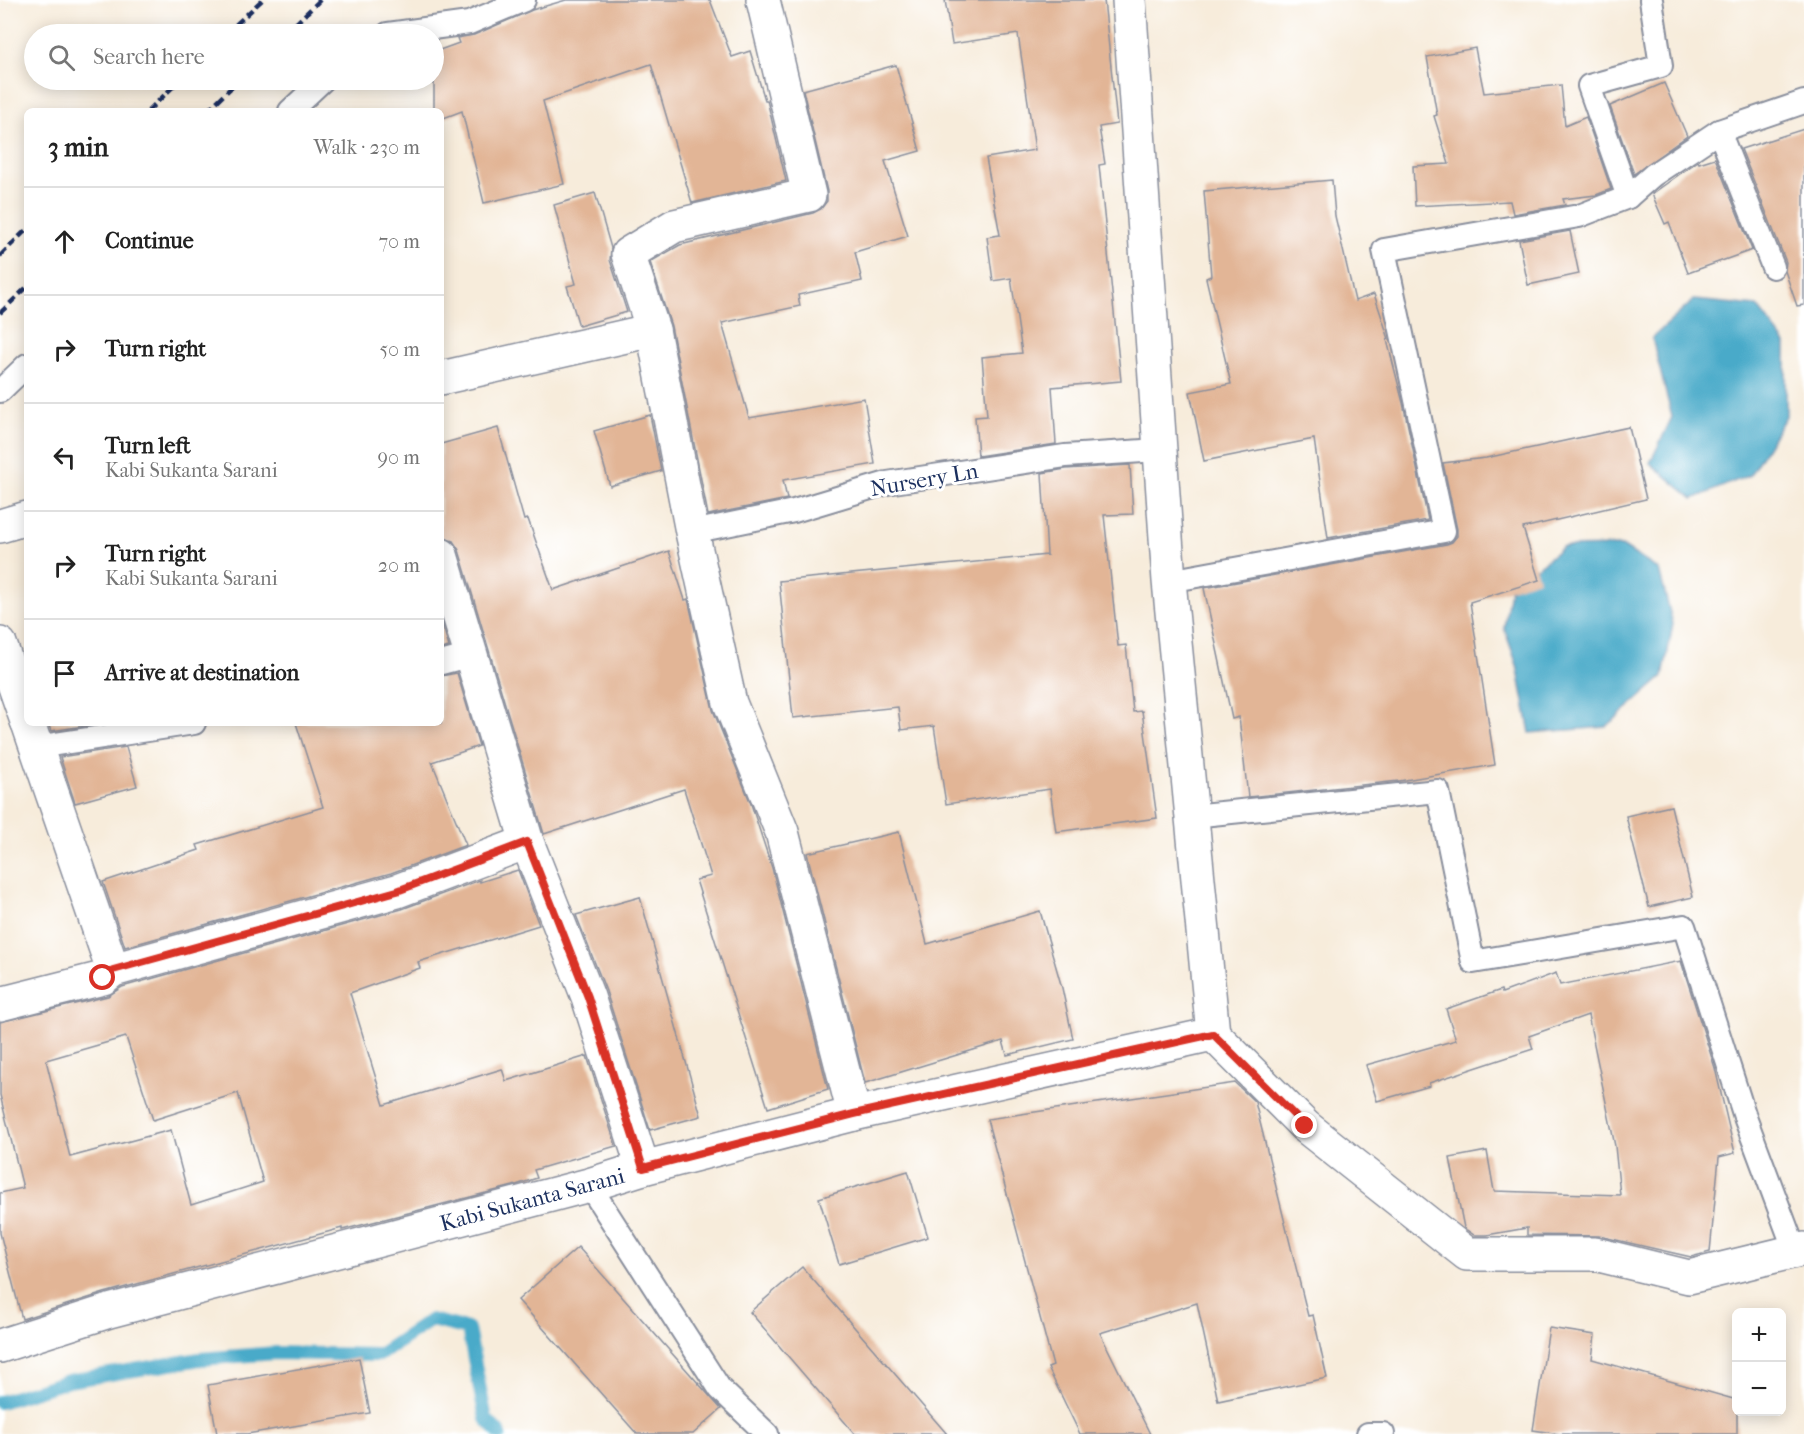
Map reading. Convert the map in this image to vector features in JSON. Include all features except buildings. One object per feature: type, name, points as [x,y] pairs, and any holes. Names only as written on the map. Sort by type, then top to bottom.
[{"type":"street","points":[[763,0],[809,195],[674,226],[628,255],[653,330],[692,532],[730,703],[782,832],[854,1114]]},
{"type":"street","points":[[1129,0],[1168,581],[1213,1034],[1305,1126],[1467,1254],[1595,1254],[1689,1277],[1800,1250]]},
{"type":"street","points":[[444,377],[653,330]]},
{"type":"street","points":[[0,526],[24,519]]},
{"type":"street","points":[[444,576],[456,659],[588,997],[643,1168]]},
{"type":"street","points":[[0,644],[24,713]]},
{"type":"street","points":[[30,730],[113,970]]},
{"type":"street","points":[[0,1004],[103,978],[113,970],[397,891],[527,842]]},
{"type":"street","name":"Kabi Sukanta Sarani","points":[[0,1346],[109,1311],[589,1185],[643,1168],[854,1114],[1213,1034]]},
{"type":"lane","points":[[444,26],[469,23],[524,0]]},
{"type":"lane","points":[[1628,197],[1589,86],[1661,66],[1651,0]]},
{"type":"lane","points":[[293,108],[312,90]]},
{"type":"lane","points":[[1168,581],[1444,531],[1384,250],[1579,216],[1628,197],[1653,175],[1719,131],[1804,102]]},
{"type":"lane","points":[[1719,131],[1773,267]]},
{"type":"lane","points":[[0,391],[24,368]]},
{"type":"lane","name":"Nursery Ln","points":[[692,532],[794,511],[887,483],[1065,456],[1159,450]]},
{"type":"lane","points":[[30,730],[124,726]]},
{"type":"lane","points":[[1191,816],[1438,791],[1473,962],[1684,926],[1746,1120],[1800,1250]]},
{"type":"lane","points":[[589,1185],[720,1389],[767,1434]]},
{"type":"lane","points":[[1368,1434],[1383,1434]]},
{"type":"water","points":[[1694,300],[1757,306],[1786,344],[1786,416],[1750,475],[1693,499],[1650,463],[1672,417],[1652,338]]},
{"type":"water","points":[[1622,546],[1659,570],[1673,624],[1663,677],[1606,727],[1530,733],[1517,665],[1504,628],[1510,590],[1562,547]]},
{"type":"waterway","points":[[0,1402],[68,1381],[200,1359],[276,1353],[379,1355],[431,1320],[468,1329],[486,1419],[500,1434]]},
{"type":"railway","points":[[237,24],[262,0]]},
{"type":"railway","points":[[295,24],[320,0]]},
{"type":"railway","points":[[151,108],[170,90]]},
{"type":"railway","points":[[210,108],[229,90]]},
{"type":"railway","points":[[0,256],[24,232]]},
{"type":"railway","points":[[0,313],[24,290]]},
{"type":"route","points":[[103,978],[113,970],[397,891],[527,842],[588,997],[643,1168],[854,1114],[1213,1034],[1305,1126]]}]
